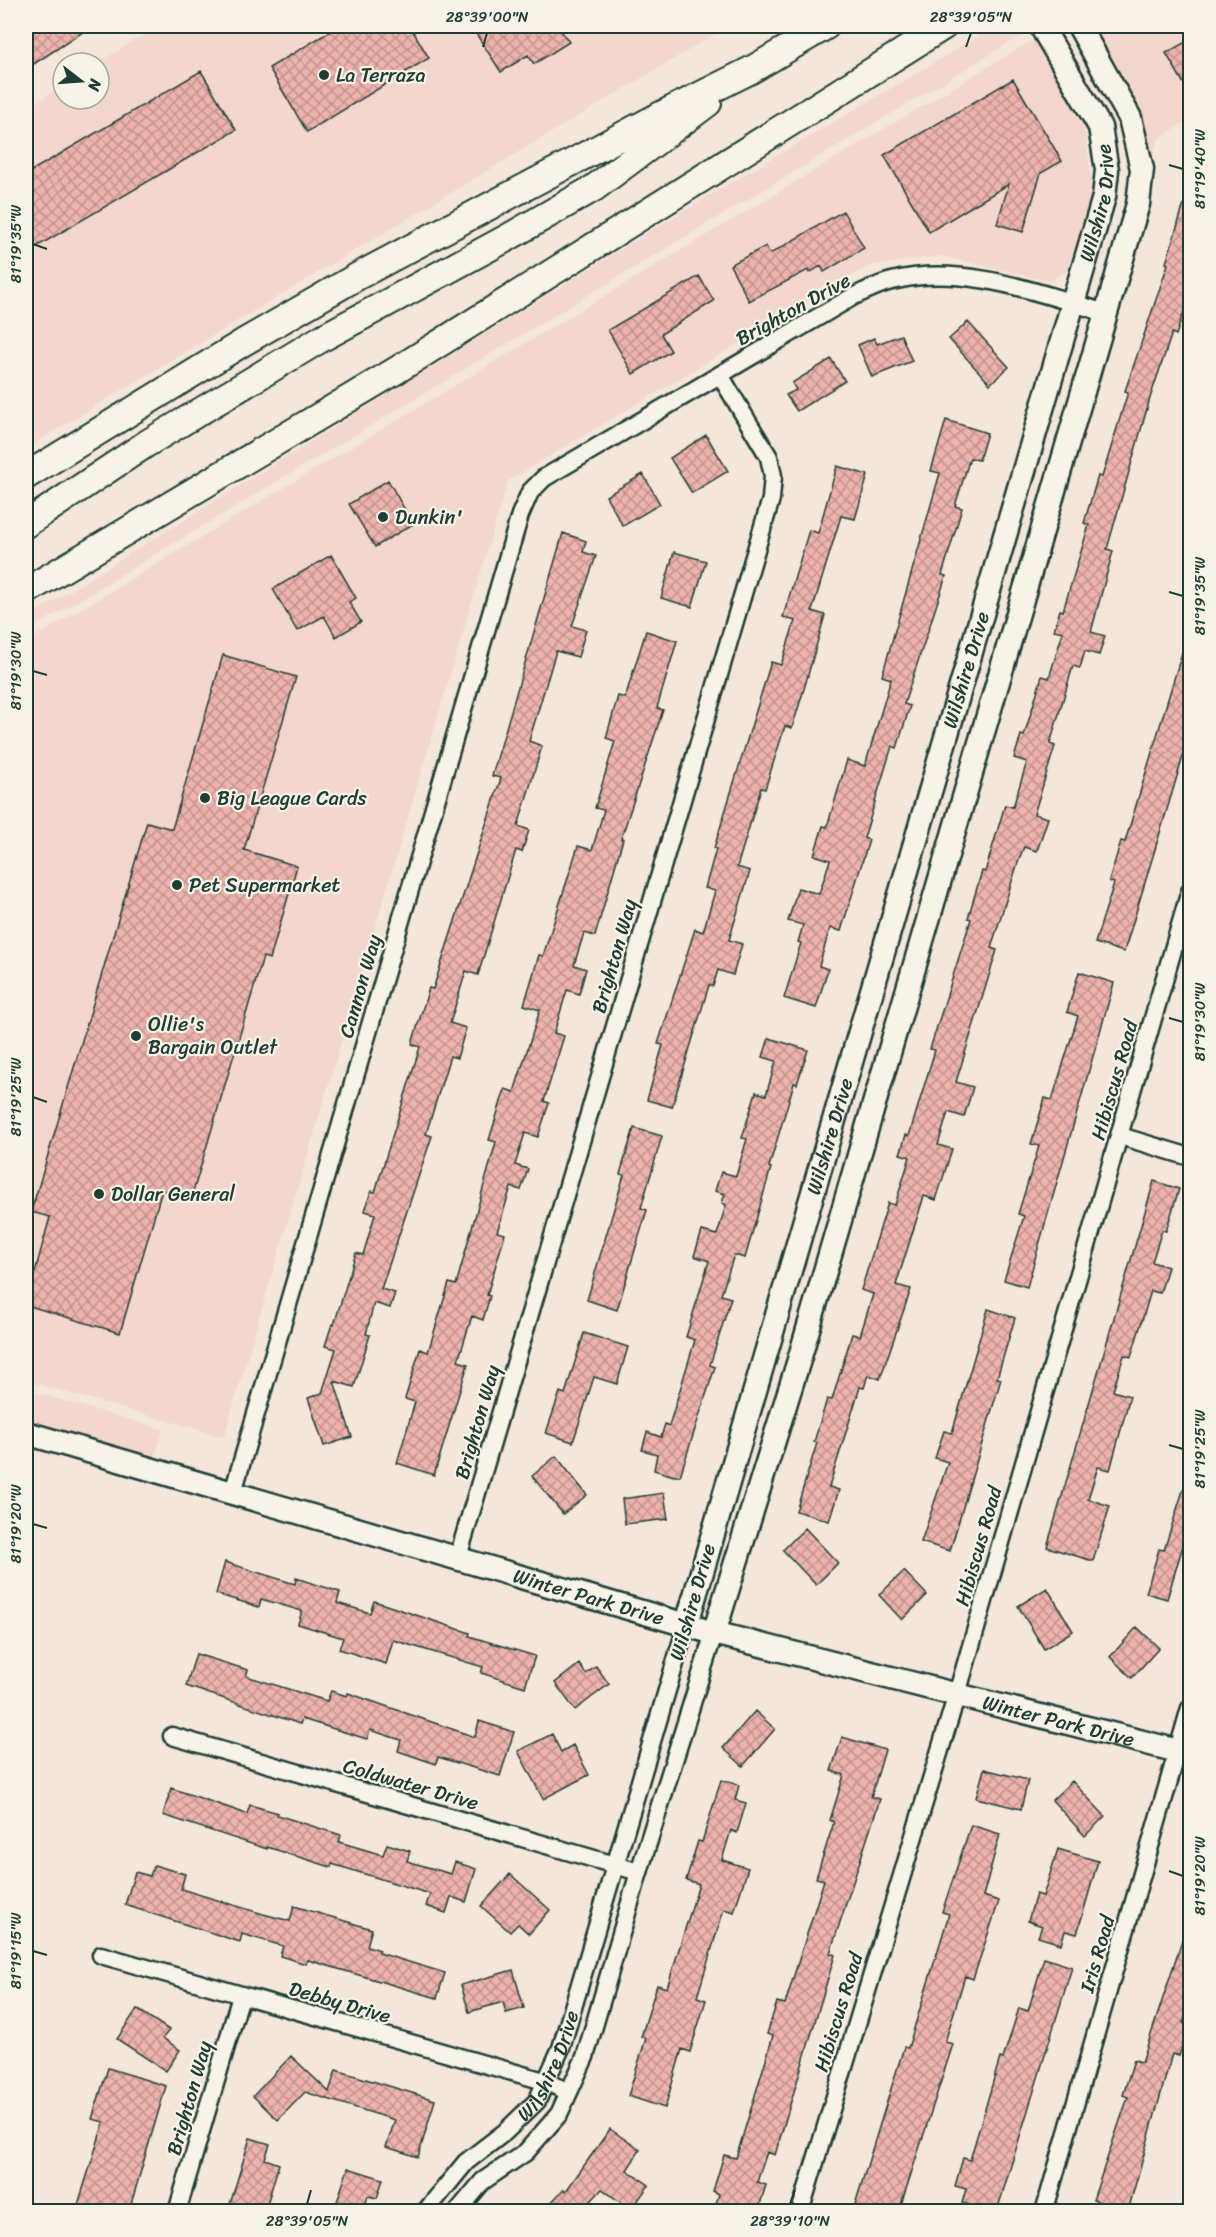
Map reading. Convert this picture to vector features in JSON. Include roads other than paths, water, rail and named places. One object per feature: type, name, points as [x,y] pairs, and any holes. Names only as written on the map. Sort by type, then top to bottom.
[{"type":"main road","points":[[26,476],[244,342],[358,276],[659,116],[751,70],[826,26]]},
{"type":"main road","points":[[26,591],[397,370],[944,26]]},
{"type":"main road","points":[[26,524],[146,444],[324,337],[594,188],[751,70]]},
{"type":"street","name":"Wilshire Drive","points":[[425,2211],[466,2162],[505,2132],[537,2101],[544,2081],[561,2048],[1104,197],[1107,170],[1100,127],[1041,26]]},
{"type":"street","name":"Wilshire Drive","points":[[457,2211],[483,2181],[526,2152],[559,2114],[567,2091],[585,2057],[639,1872],[799,1360],[1138,204],[1142,169],[1130,118],[1080,26]]},
{"type":"street","points":[[1100,127],[1130,118]]},
{"type":"street","name":"Brighton Drive","points":[[530,492],[544,478],[854,296],[893,281],[955,275],[996,283],[1106,313]]},
{"type":"street","name":"Brighton Way","points":[[458,1557],[771,499],[773,476],[769,457],[720,375]]},
{"type":"street","name":"Cannon Way","points":[[233,1492],[520,514],[530,492]]},
{"type":"street","name":"Hibiscus Road","points":[[800,2211],[957,1694],[1191,891]]},
{"type":"street","points":[[887,937],[921,945]]},
{"type":"street","points":[[1120,1136],[1191,1158]]},
{"type":"street","points":[[766,1353],[799,1360]]},
{"type":"street","name":"Winter Park Drive","points":[[26,1433],[687,1623],[714,1633],[1184,1753]]},
{"type":"street","name":"Iris Road","points":[[1044,2211],[1184,1753],[1191,1708]]},
{"type":"street","name":"Coldwater Drive","points":[[172,1736],[639,1872]]},
{"type":"street","name":"Debby Drive","points":[[101,1955],[544,2081],[567,2091]]},
{"type":"street","name":"Brighton Way","points":[[177,2211],[241,1996]]},
{"type":"place","name":"La Terraza","points":[[324,75]]},
{"type":"place","name":"Dunkin'","points":[[383,517]]},
{"type":"place","name":"Big League Cards","points":[[205,798]]},
{"type":"place","name":"Pet Supermarket","points":[[177,885]]},
{"type":"place","name":"Ollie's Bargain Outlet","points":[[136,1036]]},
{"type":"place","name":"Dollar General","points":[[99,1194]]}]
